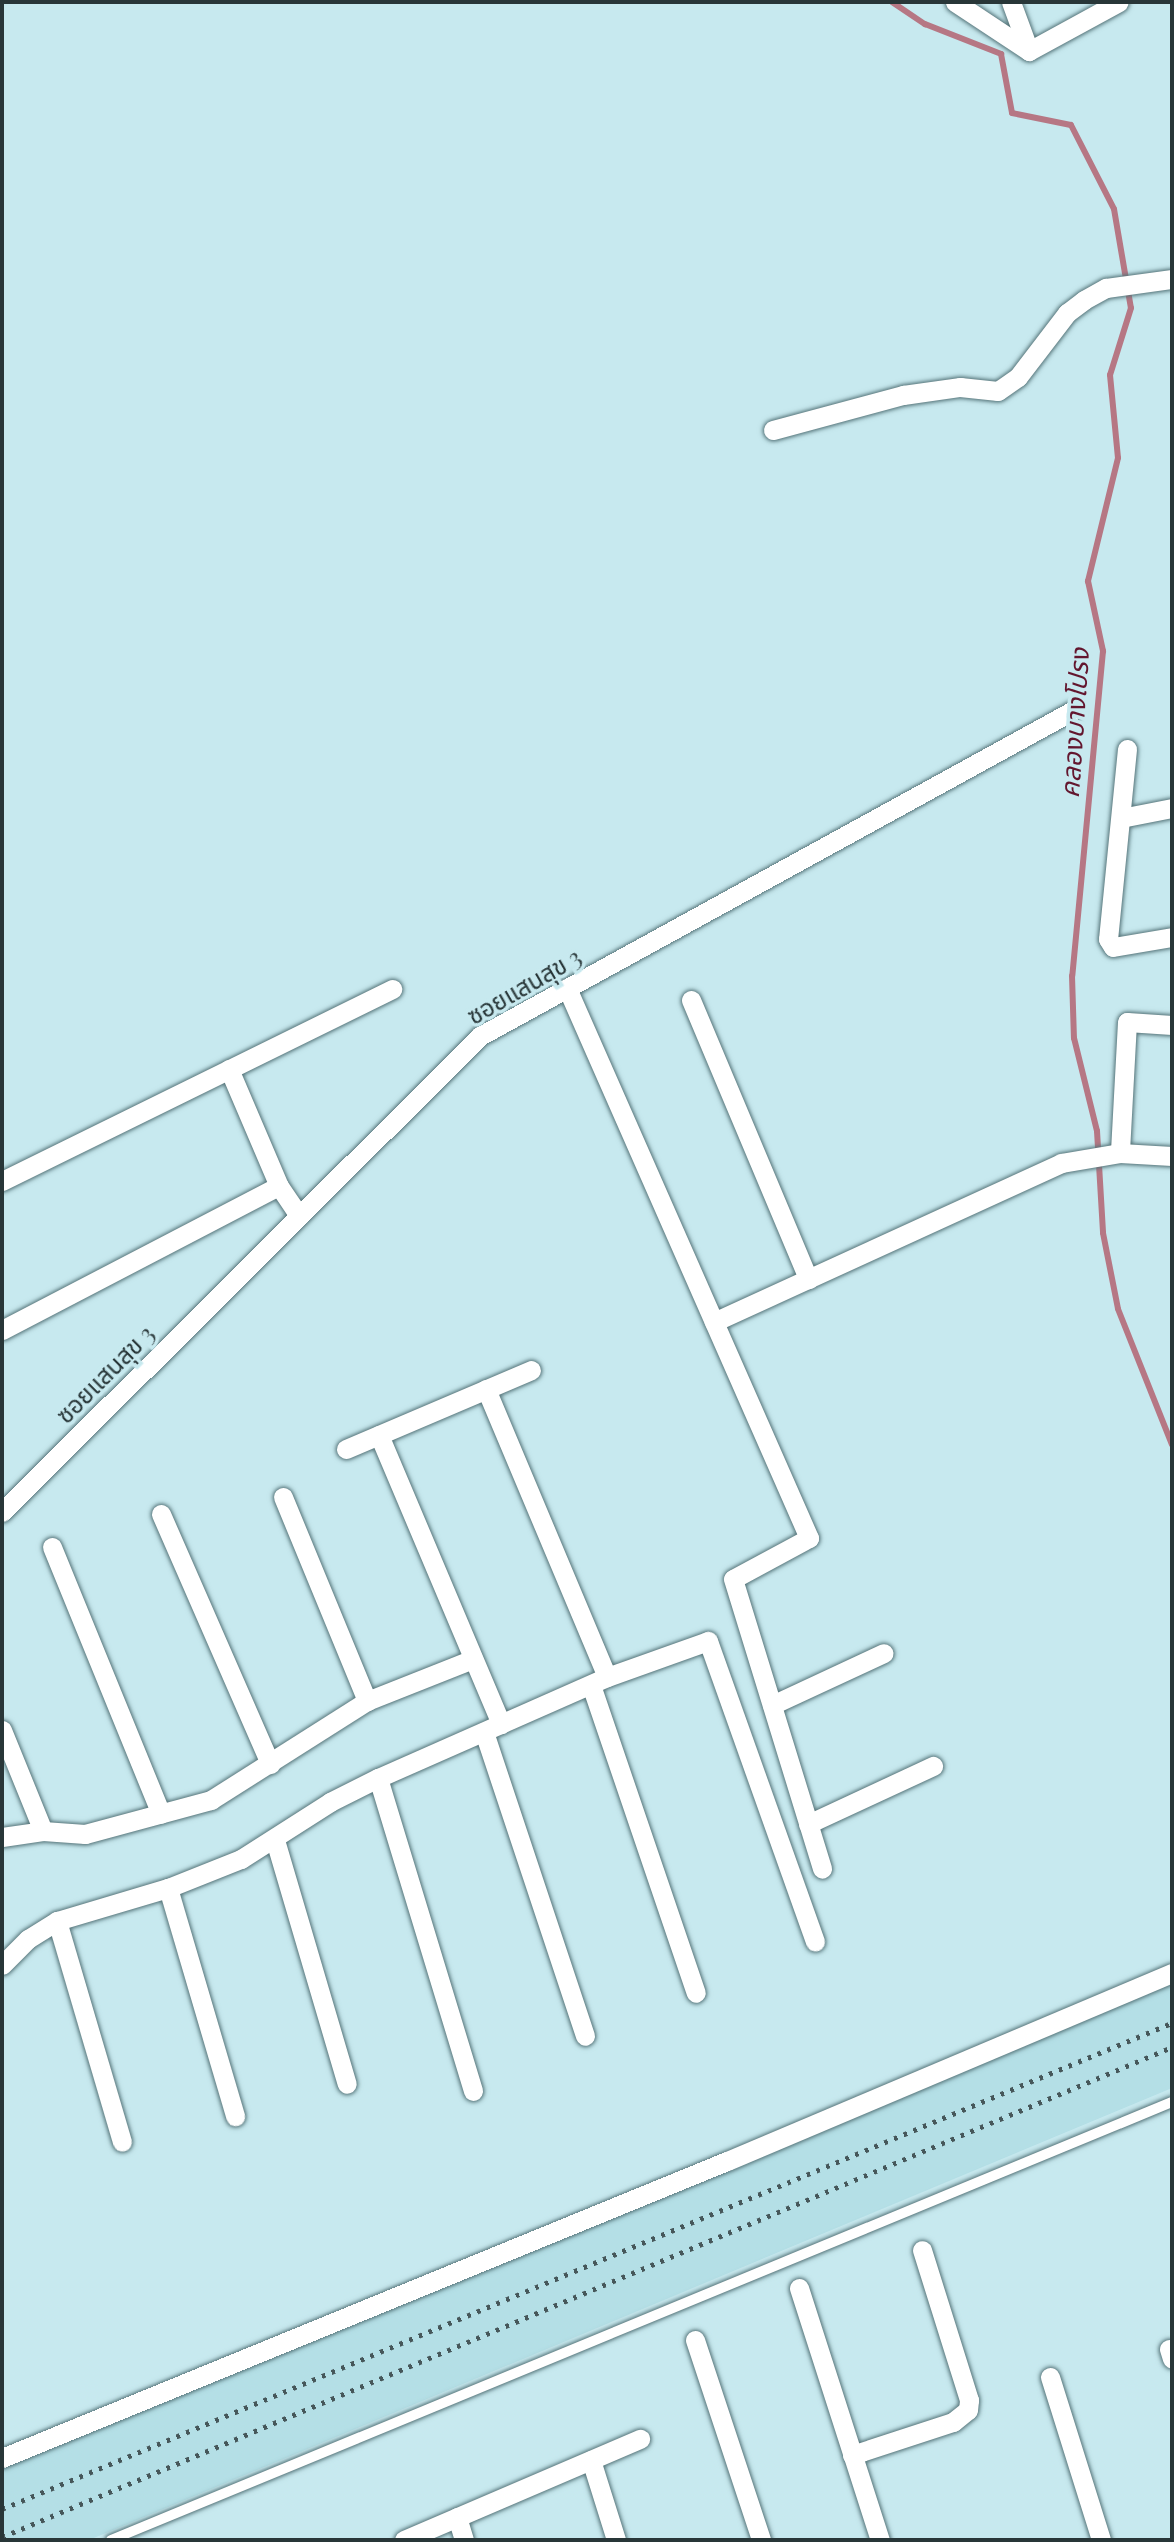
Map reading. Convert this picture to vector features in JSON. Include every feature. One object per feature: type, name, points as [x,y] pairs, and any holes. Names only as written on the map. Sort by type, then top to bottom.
[{"type":"street","points":[[955,2],[1029,51]]},
{"type":"street","points":[[1011,2],[1029,51]]},
{"type":"street","points":[[1029,51],[1119,2]]},
{"type":"street","points":[[773,430],[903,395],[960,387],[998,391],[1018,377],[1067,313],[1106,288],[1172,279]]},
{"type":"street","name":"ซอยแสนสุข 3","points":[[2,1512],[480,1036],[1072,711]]},
{"type":"street","points":[[1127,749],[1108,939],[1112,947],[1172,937]]},
{"type":"street","points":[[1121,818],[1172,808]]},
{"type":"street","points":[[568,988],[809,1538],[733,1579],[822,1869]]},
{"type":"street","points":[[2,1181],[392,989]]},
{"type":"street","points":[[691,1000],[808,1279]]},
{"type":"street","points":[[1116,1153],[1127,1022],[1172,1025]]},
{"type":"street","points":[[229,1069],[279,1186],[299,1216]]},
{"type":"street","points":[[714,1322],[1061,1163],[1116,1153],[1172,1156]]},
{"type":"street","points":[[2,1330],[279,1186]]},
{"type":"street","points":[[346,1449],[531,1370]]},
{"type":"street","points":[[486,1389],[599,1681],[696,1993]]},
{"type":"street","points":[[379,1435],[473,1659],[585,2036]]},
{"type":"street","points":[[283,1497],[367,1701]]},
{"type":"street","points":[[161,1514],[270,1764]]},
{"type":"street","points":[[52,1547],[160,1814]]},
{"type":"street","points":[[2,1965],[28,1939],[57,1921],[168,1888],[241,1859],[275,1840],[330,1802],[378,1778],[599,1681],[708,1641],[815,1941]]},
{"type":"street","points":[[772,1705],[884,1653]]},
{"type":"street","points":[[2,1837],[43,1831],[85,1834],[211,1800],[367,1701],[473,1659]]},
{"type":"street","points":[[2,1730],[43,1831]]},
{"type":"street","points":[[808,1824],[933,1766]]},
{"type":"street","points":[[378,1778],[473,2091]]},
{"type":"street","points":[[275,1840],[347,2084]]},
{"type":"street","points":[[168,1888],[235,2116]]},
{"type":"street","points":[[57,1921],[122,2141]]},
{"type":"street","points":[[2,2458],[727,2161],[1172,1973]]},
{"type":"street","points":[[852,2455],[953,2422],[968,2410],[969,2400],[922,2250]]},
{"type":"street","points":[[799,2288],[880,2540]]},
{"type":"street","points":[[695,2340],[761,2540]]},
{"type":"street","points":[[1050,2377],[1101,2540]]},
{"type":"street","points":[[404,2540],[640,2439]]},
{"type":"street","points":[[591,2460],[616,2540]]},
{"type":"street","points":[[457,2517],[464,2540]]},
{"type":"lane","points":[[111,2540],[1172,2102]]},
{"type":"shaded area","points":[[1172,1978],[1172,2088],[89,2540],[2,2540],[2,2467]]},
{"type":"waterway","name":"คลองบางโปรง","points":[[892,2],[925,24],[1001,54],[1012,113],[1071,125],[1114,209],[1131,308],[1110,375],[1118,458],[1088,581],[1103,651],[1072,976],[1074,1038],[1097,1131],[1103,1233],[1118,1309],[1172,1445]]},
{"type":"railway","points":[[2,2509],[1172,2023]]},
{"type":"railway","points":[[2,2537],[1172,2047]]}]
